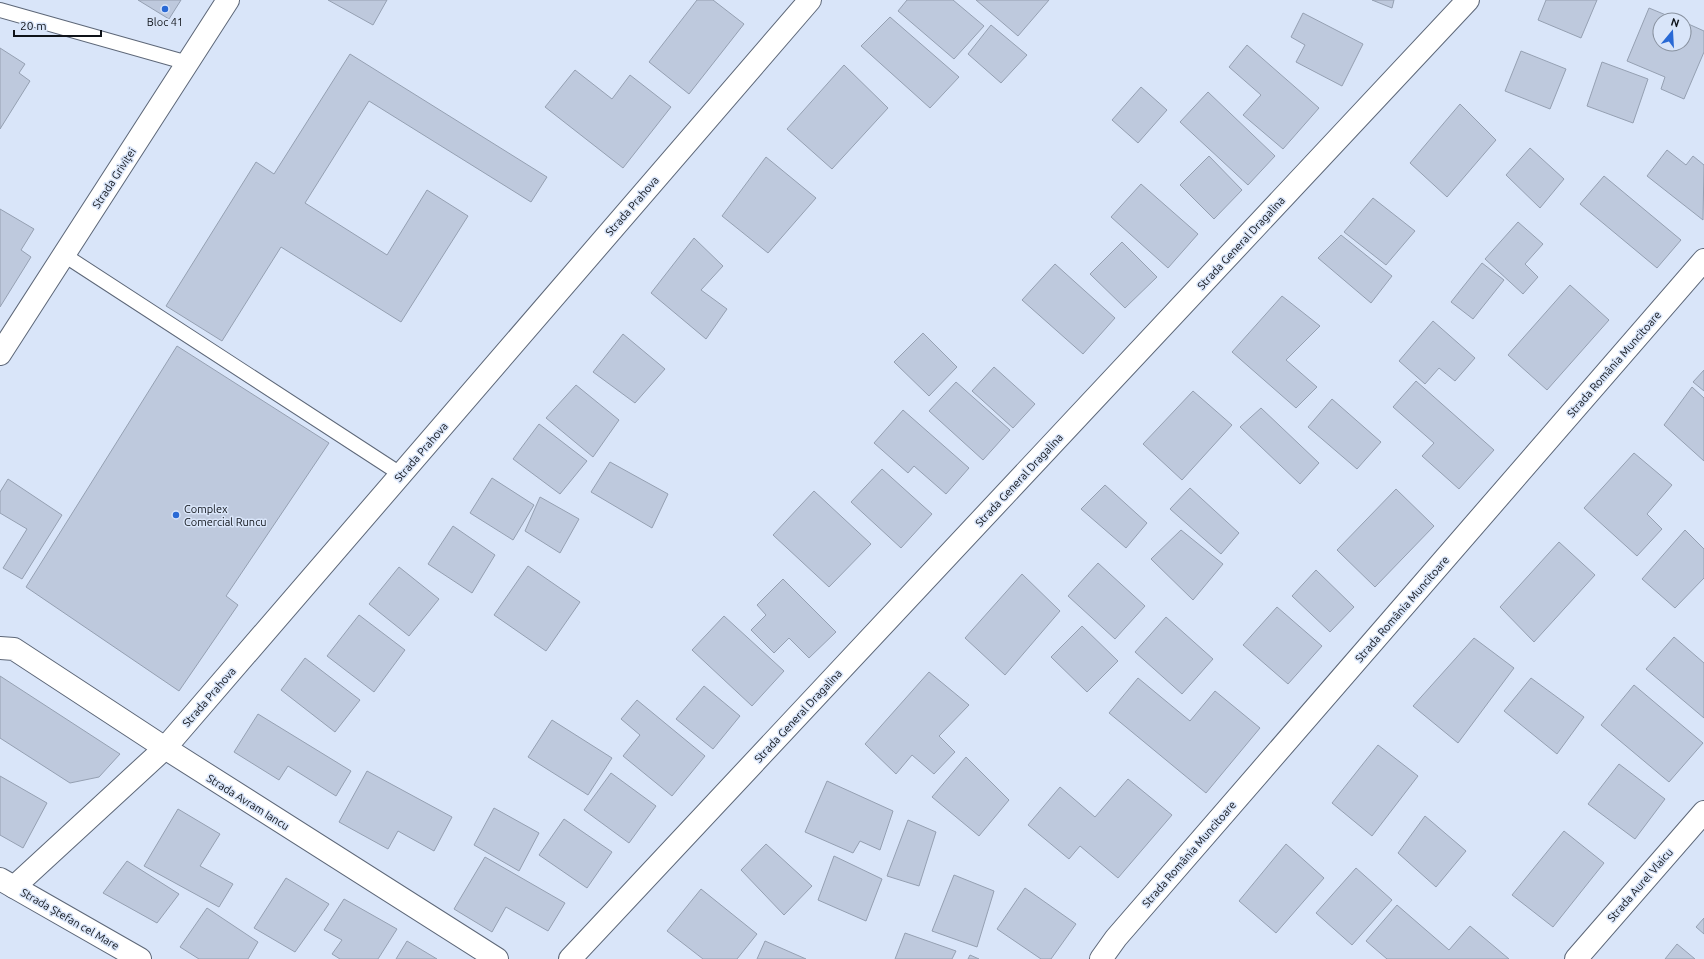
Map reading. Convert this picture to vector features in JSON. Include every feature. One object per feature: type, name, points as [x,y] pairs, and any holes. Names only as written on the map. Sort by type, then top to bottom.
[{"type":"street","name":"Strada Griviței","points":[[0,354],[228,0]]},
{"type":"street","name":"Strada Prahova","points":[[7,883],[165,748],[402,475],[810,0]]},
{"type":"street","name":"Strada General Dragalina","points":[[570,959],[1468,0]]},
{"type":"street","name":"Strada România Muncitoare","points":[[1101,959],[1116,938],[1704,260]]},
{"type":"street","name":"Strada Avram Iancu","points":[[0,648],[14,649],[165,748],[497,959]]},
{"type":"street","name":"Strada Aurel Vlaicu","points":[[1576,959],[1704,812]]},
{"type":"street","name":"Strada Ștefan cel Mare","points":[[7,883],[140,959]]},
{"type":"lane","points":[[5,7],[188,63]]},
{"type":"lane","points":[[64,255],[402,475]]},
{"type":"building","name":"Bloc 41","points":[[138,0],[181,0],[169,19]]},
{"type":"building","points":[[328,0],[387,0],[373,25]]},
{"type":"building","points":[[697,0],[713,0],[744,24],[689,94],[649,62]]},
{"type":"building","points":[[907,0],[953,0],[984,26],[954,59],[898,11]]},
{"type":"building","points":[[976,0],[1049,0],[1018,36]]},
{"type":"building","points":[[1372,0],[1394,0],[1392,8]]},
{"type":"building","points":[[1546,0],[1597,0],[1581,38],[1538,20]]},
{"type":"building","points":[[1649,8],[1659,12],[1652,12],[1652,52],[1692,52],[1692,26],[1704,31],[1704,52],[1684,99],[1661,89],[1665,77],[1627,61]]},
{"type":"building","points":[[1303,13],[1363,44],[1342,86],[1296,62],[1305,45],[1291,37]]},
{"type":"building","points":[[890,17],[959,77],[930,108],[861,46]]},
{"type":"building","points":[[991,25],[1027,55],[1001,83],[968,54]]},
{"type":"building","points":[[1247,45],[1319,108],[1283,149],[1243,115],[1261,95],[1229,67]]},
{"type":"building","points":[[0,48],[25,64],[19,73],[30,81],[0,129]]},
{"type":"building","points":[[1521,51],[1566,69],[1550,109],[1505,91]]},
{"type":"building","points":[[350,54],[547,177],[531,202],[369,101],[305,203],[387,255],[427,190],[468,216],[401,322],[281,247],[222,341],[166,306],[256,162],[274,174]]},
{"type":"building","points":[[1602,62],[1648,79],[1633,123],[1587,106]]},
{"type":"building","points":[[844,65],[888,108],[832,169],[787,129]]},
{"type":"building","points":[[575,70],[612,99],[630,75],[671,107],[623,168],[545,107]]},
{"type":"building","points":[[1141,87],[1167,110],[1138,143],[1112,120]]},
{"type":"building","points":[[1208,92],[1275,156],[1248,185],[1180,122]]},
{"type":"building","points":[[1460,104],[1496,140],[1447,197],[1410,163]]},
{"type":"building","points":[[1530,148],[1564,179],[1540,208],[1506,175]]},
{"type":"building","points":[[1667,150],[1686,165],[1693,156],[1704,165],[1703,220],[1647,176]]},
{"type":"building","points":[[1209,156],[1242,190],[1214,219],[1180,185]]},
{"type":"building","points":[[766,157],[816,198],[768,253],[722,216]]},
{"type":"building","points":[[1604,176],[1681,240],[1657,268],[1580,204]]},
{"type":"building","points":[[1141,184],[1198,234],[1168,268],[1111,217]]},
{"type":"building","points":[[1373,198],[1415,231],[1386,265],[1344,232]]},
{"type":"building","points":[[0,209],[34,229],[21,250],[31,257],[0,307]]},
{"type":"building","points":[[1518,222],[1543,244],[1525,264],[1538,277],[1523,294],[1485,259]]},
{"type":"building","points":[[1341,235],[1392,276],[1371,303],[1318,258]]},
{"type":"building","points":[[694,238],[723,266],[701,290],[727,309],[706,339],[651,293]]},
{"type":"building","points":[[1122,242],[1157,277],[1125,308],[1090,274]]},
{"type":"building","points":[[1482,263],[1504,280],[1473,319],[1451,302]]},
{"type":"building","points":[[1055,264],[1115,318],[1083,354],[1022,300]]},
{"type":"building","points":[[1570,285],[1609,320],[1547,390],[1508,355]]},
{"type":"building","points":[[1282,296],[1320,326],[1286,360],[1317,387],[1296,408],[1232,352]]},
{"type":"building","points":[[1433,321],[1475,358],[1455,381],[1439,368],[1425,384],[1399,361]]},
{"type":"building","points":[[923,333],[957,367],[929,396],[894,362]]},
{"type":"building","points":[[623,334],[665,369],[635,403],[593,372]]},
{"type":"building","name":"Complex Comercial Runcu","points":[[177,346],[329,443],[226,596],[238,605],[179,691],[26,587]]},
{"type":"building","points":[[994,367],[1035,404],[1013,428],[972,391]]},
{"type":"building","points":[[1704,370],[1704,391],[1693,382]]},
{"type":"building","points":[[1416,381],[1494,450],[1459,489],[1422,456],[1434,443],[1393,407]]},
{"type":"building","points":[[956,382],[1010,430],[983,460],[929,411]]},
{"type":"building","points":[[576,385],[619,420],[593,457],[546,418]]},
{"type":"building","points":[[1692,387],[1704,398],[1704,461],[1664,425]]},
{"type":"building","points":[[1193,391],[1232,425],[1182,480],[1143,444]]},
{"type":"building","points":[[1332,399],[1381,442],[1357,469],[1308,427]]},
{"type":"building","points":[[1261,408],[1319,463],[1300,484],[1240,427]]},
{"type":"building","points":[[903,410],[969,468],[946,494],[914,466],[908,473],[874,443]]},
{"type":"building","points":[[539,424],[587,461],[560,494],[513,459]]},
{"type":"building","points":[[1634,453],[1672,485],[1647,514],[1662,529],[1637,556],[1584,508]]},
{"type":"building","points":[[610,462],[668,494],[652,528],[591,492]]},
{"type":"building","points":[[882,469],[932,514],[901,548],[851,502]]},
{"type":"building","points":[[492,478],[534,505],[513,540],[470,513]]},
{"type":"building","points":[[8,479],[62,515],[22,579],[3,568],[27,529],[0,513],[0,492]]},
{"type":"building","points":[[1105,485],[1147,523],[1126,548],[1081,509]]},
{"type":"building","points":[[1190,488],[1239,533],[1221,554],[1170,509]]},
{"type":"building","points":[[1396,489],[1434,526],[1375,587],[1337,550]]},
{"type":"building","points":[[814,491],[871,544],[829,587],[773,535]]},
{"type":"building","points":[[540,497],[579,519],[560,553],[525,531]]},
{"type":"building","points":[[453,526],[495,555],[472,593],[428,564]]},
{"type":"building","points":[[1181,530],[1223,564],[1193,600],[1151,559]]},
{"type":"building","points":[[1685,530],[1704,549],[1704,578],[1675,608],[1642,579]]},
{"type":"building","points":[[1559,542],[1595,575],[1534,642],[1500,607]]},
{"type":"building","points":[[1098,563],[1145,606],[1115,639],[1068,596]]},
{"type":"building","points":[[528,566],[580,602],[546,651],[494,615]]},
{"type":"building","points":[[399,567],[439,599],[409,636],[369,604]]},
{"type":"building","points":[[1316,570],[1354,607],[1330,632],[1292,596]]},
{"type":"building","points":[[1022,574],[1060,611],[1005,675],[965,638]]},
{"type":"building","points":[[783,579],[836,632],[809,658],[789,638],[774,653],[751,630],[766,615],[757,605]]},
{"type":"building","points":[[1277,607],[1322,646],[1288,684],[1243,645]]},
{"type":"building","points":[[359,615],[405,650],[374,692],[327,656]]},
{"type":"building","points":[[724,616],[784,671],[752,706],[692,650]]},
{"type":"building","points":[[1166,617],[1213,659],[1182,694],[1135,652]]},
{"type":"building","points":[[1082,626],[1118,661],[1087,692],[1051,657]]},
{"type":"building","points":[[1674,637],[1704,663],[1704,718],[1646,669]]},
{"type":"building","points":[[1474,638],[1514,668],[1458,743],[1413,706]]},
{"type":"building","points":[[305,658],[360,700],[335,732],[281,690]]},
{"type":"building","points":[[929,672],[969,705],[939,736],[955,752],[934,774],[912,755],[896,774],[865,744]]},
{"type":"building","points":[[0,676],[120,754],[99,777],[70,783],[0,738]]},
{"type":"building","points":[[1138,678],[1190,721],[1215,691],[1260,728],[1206,793],[1109,713]]},
{"type":"building","points":[[1531,678],[1584,717],[1557,754],[1504,711]]},
{"type":"building","points":[[1634,685],[1703,743],[1669,782],[1601,725]]},
{"type":"building","points":[[704,686],[740,716],[713,749],[676,719]]},
{"type":"building","points":[[637,700],[705,756],[672,796],[623,756],[640,735],[621,719]]},
{"type":"building","points":[[258,714],[351,771],[336,796],[288,766],[279,780],[234,752]]},
{"type":"building","points":[[552,720],[612,758],[588,795],[528,757]]},
{"type":"building","points":[[1378,745],[1418,776],[1372,836],[1332,803]]},
{"type":"building","points":[[966,757],[1009,800],[979,836],[932,797]]},
{"type":"building","points":[[1619,764],[1665,799],[1635,839],[1588,804]]},
{"type":"building","points":[[367,771],[452,817],[434,851],[398,831],[388,849],[339,822]]},
{"type":"building","points":[[611,773],[656,806],[629,843],[584,810]]},
{"type":"building","points":[[0,776],[47,803],[23,848],[0,835]]},
{"type":"building","points":[[1128,779],[1172,815],[1118,878],[1080,846],[1069,859],[1028,825],[1060,787],[1095,817]]},
{"type":"building","points":[[827,781],[893,811],[880,850],[860,841],[853,853],[805,832]]},
{"type":"building","points":[[494,808],[539,833],[519,871],[474,845]]},
{"type":"building","points":[[178,809],[220,834],[200,866],[233,884],[219,907],[144,866]]},
{"type":"building","points":[[1425,816],[1466,851],[1436,887],[1398,853]]},
{"type":"building","points":[[564,819],[612,852],[587,888],[539,855]]},
{"type":"building","points":[[908,820],[936,832],[919,886],[887,876]]},
{"type":"building","points":[[1564,831],[1604,863],[1553,927],[1512,895]]},
{"type":"building","points":[[766,844],[812,886],[784,915],[741,870]]},
{"type":"building","points":[[1286,844],[1324,878],[1276,933],[1239,901]]},
{"type":"building","points":[[834,856],[882,879],[866,921],[818,900]]},
{"type":"building","points":[[485,857],[565,903],[548,931],[506,907],[492,932],[454,909]]},
{"type":"building","points":[[127,861],[179,894],[157,923],[103,893]]},
{"type":"building","points":[[1356,868],[1392,900],[1352,945],[1316,913]]},
{"type":"building","points":[[954,875],[994,891],[977,947],[932,931]]},
{"type":"building","points":[[286,878],[329,904],[295,952],[254,928]]},
{"type":"building","points":[[1025,888],[1076,924],[1051,959],[1041,959],[997,929]]},
{"type":"building","points":[[701,889],[757,934],[737,959],[703,959],[667,931]]},
{"type":"building","points":[[344,899],[397,929],[378,959],[340,959],[332,954],[342,940],[324,930]]},
{"type":"building","points":[[1397,905],[1449,950],[1470,926],[1509,959],[1387,959],[1366,941]]},
{"type":"building","points":[[207,908],[258,942],[248,959],[199,959],[180,947]]},
{"type":"building","points":[[1704,918],[1704,934],[1696,927]]},
{"type":"building","points":[[905,933],[956,951],[952,959],[895,959]]},
{"type":"building","points":[[407,941],[437,959],[396,959]]},
{"type":"building","points":[[765,941],[806,959],[757,959]]},
{"type":"building","points":[[1677,944],[1695,959],[1665,959]]},
{"type":"building","points":[[970,955],[979,959],[968,959]]},
{"type":"place","name":"Bloc 41","points":[[165,9]]},
{"type":"place","name":"Complex Comercial Runcu","points":[[176,515]]}]
